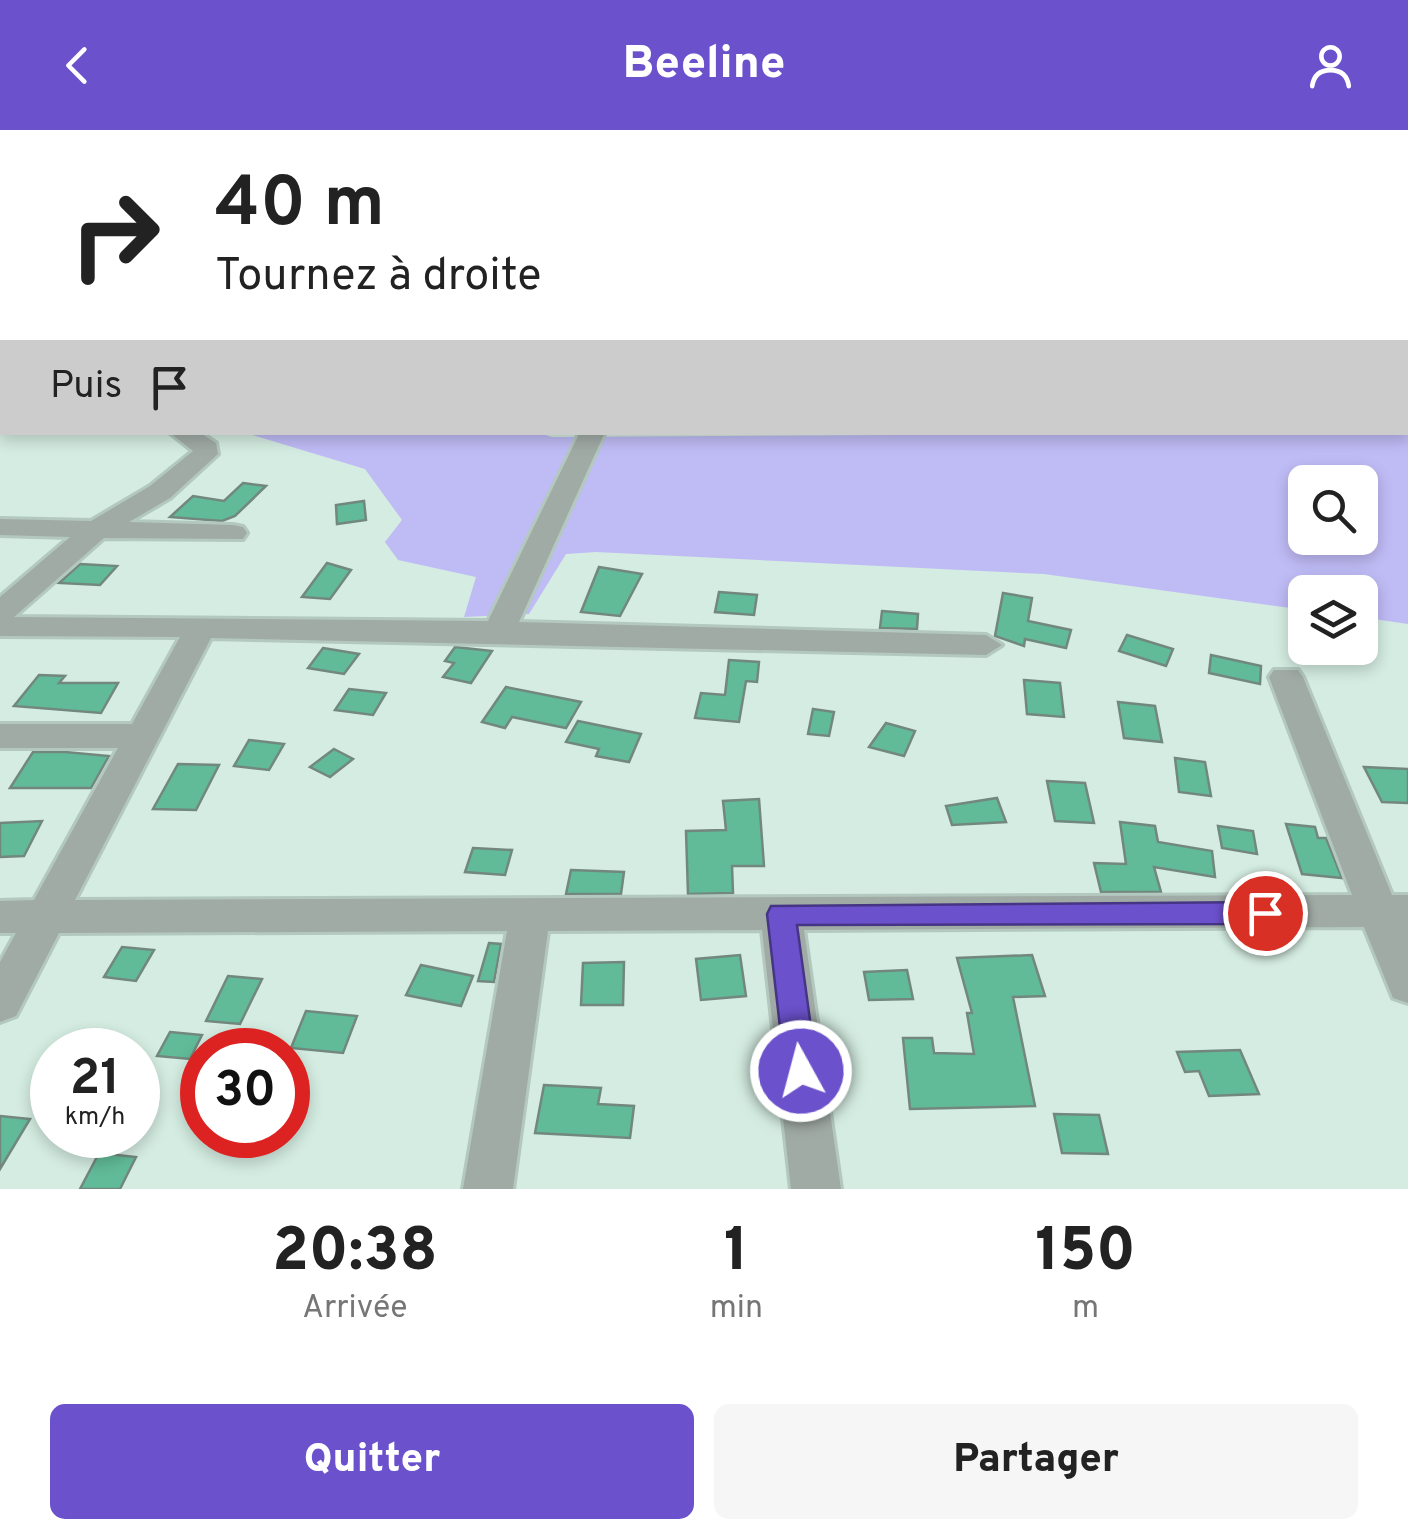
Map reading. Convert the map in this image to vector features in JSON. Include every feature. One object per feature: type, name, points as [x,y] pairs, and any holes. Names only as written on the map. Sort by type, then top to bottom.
[{"type":"street","points":[[0,613],[96,530],[160,492],[205,454],[207,448],[186,435]]},
{"type":"street","points":[[499,631],[591,435]]},
{"type":"street","points":[[0,527],[234,533]]},
{"type":"street","points":[[0,626],[499,631],[986,644]]},
{"type":"street","points":[[0,1004],[200,629]]},
{"type":"street","points":[[1286,677],[1393,912],[1408,984]]},
{"type":"street","points":[[0,736],[143,736]]},
{"type":"street","points":[[0,916],[1393,912]]},
{"type":"street","points":[[781,914],[816,1189]]},
{"type":"street","points":[[488,1189],[530,916]]},
{"type":"shaded area","points":[[253,435],[1408,435],[1408,624],[1378,620],[1378,575],[1288,575],[1288,608],[1044,574],[596,552],[566,554],[529,614],[464,617],[476,577],[398,560],[385,542],[402,520],[365,469]]},
{"type":"building","points":[[243,483],[266,486],[235,516],[222,521],[170,517],[193,496],[224,501]]},
{"type":"building","points":[[364,501],[366,520],[337,524],[336,505]]},
{"type":"building","points":[[327,563],[351,570],[330,599],[302,597]]},
{"type":"building","points":[[80,564],[117,566],[100,585],[59,583]]},
{"type":"building","points":[[599,567],[642,574],[620,616],[581,612]]},
{"type":"building","points":[[719,592],[757,595],[754,615],[715,612]]},
{"type":"building","points":[[1003,593],[1032,598],[1028,621],[1071,630],[1066,648],[1025,639],[1024,646],[995,636]]},
{"type":"building","points":[[882,611],[918,614],[917,629],[880,628]]},
{"type":"building","points":[[1127,635],[1173,649],[1166,666],[1119,651]]},
{"type":"building","points":[[455,647],[492,651],[471,683],[443,677],[454,663],[445,661]]},
{"type":"building","points":[[323,648],[359,654],[344,674],[308,668]]},
{"type":"building","points":[[1211,655],[1261,666],[1260,684],[1209,673]]},
{"type":"building","points":[[729,660],[759,662],[757,682],[746,681],[739,722],[695,718],[701,693],[725,695]]},
{"type":"building","points":[[39,675],[65,676],[59,683],[118,683],[101,713],[14,706]]},
{"type":"building","points":[[1024,680],[1060,683],[1064,717],[1027,714]]},
{"type":"building","points":[[506,687],[581,702],[566,728],[512,717],[505,728],[482,722]]},
{"type":"building","points":[[349,689],[386,693],[373,715],[335,710]]},
{"type":"building","points":[[1118,702],[1155,706],[1162,742],[1124,738]]},
{"type":"building","points":[[813,709],[834,712],[829,736],[808,734]]},
{"type":"building","points":[[578,721],[641,734],[629,762],[596,756],[599,749],[566,742]]},
{"type":"building","points":[[886,723],[915,731],[904,756],[869,747]]},
{"type":"building","points":[[249,740],[284,744],[269,770],[234,766]]},
{"type":"building","points":[[334,749],[353,759],[330,777],[310,767]]},
{"type":"building","points":[[33,752],[109,756],[91,788],[10,788]]},
{"type":"building","points":[[1175,758],[1205,762],[1211,796],[1179,792]]},
{"type":"building","points":[[178,764],[219,765],[196,810],[153,809]]},
{"type":"building","points":[[1364,767],[1408,769],[1408,803],[1382,802]]},
{"type":"building","points":[[1047,781],[1085,783],[1094,823],[1055,821]]},
{"type":"building","points":[[997,798],[1006,822],[952,825],[946,806]]},
{"type":"building","points":[[759,799],[764,866],[732,866],[733,893],[688,894],[686,831],[726,830],[723,801]]},
{"type":"building","points":[[42,821],[24,856],[0,857],[0,823]]},
{"type":"building","points":[[1120,822],[1155,826],[1158,842],[1212,851],[1215,877],[1154,867],[1161,892],[1101,892],[1094,863],[1126,864]]},
{"type":"building","points":[[1286,824],[1315,827],[1318,838],[1326,838],[1342,878],[1302,874]]},
{"type":"building","points":[[1218,826],[1253,831],[1257,854],[1222,848]]},
{"type":"building","points":[[473,848],[512,850],[505,875],[465,872]]},
{"type":"building","points":[[571,870],[624,872],[621,894],[566,894]]},
{"type":"building","points":[[489,943],[501,944],[494,982],[478,981]]},
{"type":"building","points":[[122,947],[154,950],[136,981],[104,977]]},
{"type":"building","points":[[740,955],[746,996],[701,1000],[696,959]]},
{"type":"building","points":[[1032,955],[1045,996],[1013,997],[1035,1106],[910,1109],[903,1038],[932,1038],[934,1053],[974,1054],[967,1013],[972,1013],[957,958]]},
{"type":"building","points":[[624,962],[623,1005],[581,1005],[583,963]]},
{"type":"building","points":[[421,965],[473,976],[461,1006],[406,995]]},
{"type":"building","points":[[907,970],[913,999],[869,1000],[864,972]]},
{"type":"building","points":[[228,976],[262,979],[240,1024],[206,1021]]},
{"type":"building","points":[[306,1011],[357,1016],[343,1053],[310,1050],[310,1028],[299,1028]]},
{"type":"building","points":[[170,1032],[180,1033],[180,1058],[160,1056]]},
{"type":"building","points":[[1240,1050],[1259,1094],[1209,1096],[1199,1071],[1185,1072],[1177,1052]]},
{"type":"building","points":[[544,1085],[601,1088],[598,1104],[634,1106],[630,1138],[535,1133]]},
{"type":"building","points":[[1054,1114],[1099,1115],[1108,1154],[1062,1153]]},
{"type":"building","points":[[0,1116],[30,1119],[0,1169]]},
{"type":"building","points":[[96,1158],[136,1158],[120,1189],[80,1189]]},
{"type":"route","points":[[801,1071],[781,914],[1265,913]]}]
